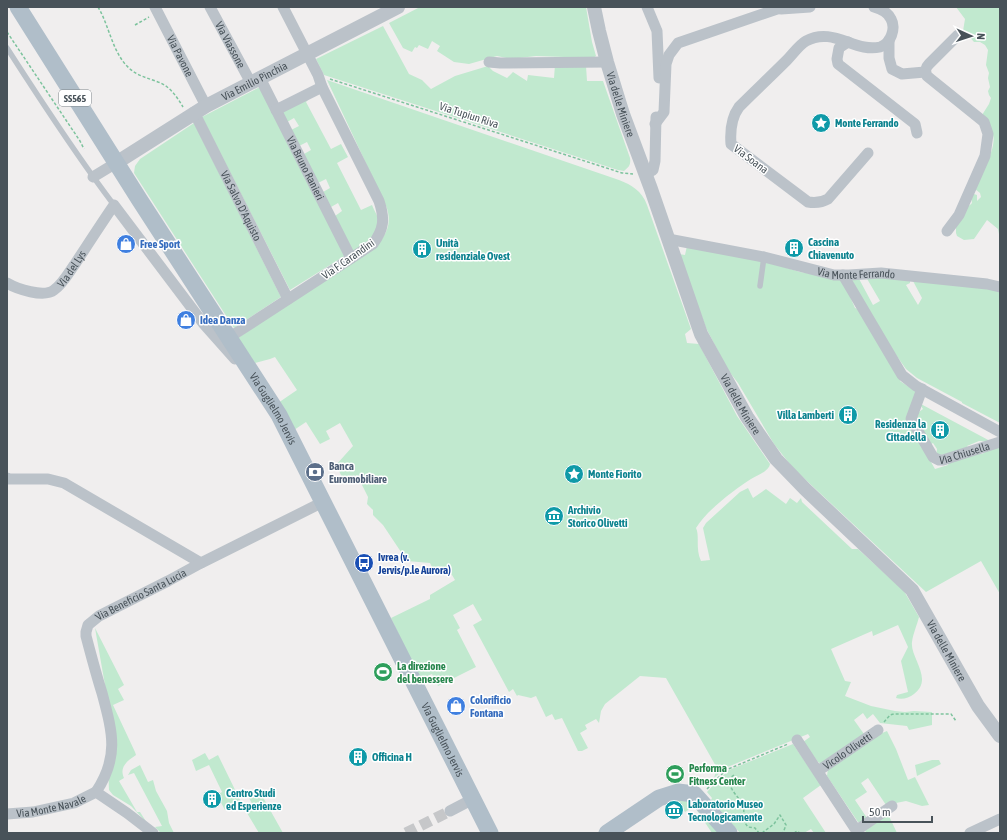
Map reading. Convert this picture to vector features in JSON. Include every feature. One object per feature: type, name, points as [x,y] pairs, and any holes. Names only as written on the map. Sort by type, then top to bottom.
[{"type":"main road","name":"Via Guglielmo Jervis","points":[[18,7],[116,163],[230,337],[279,415],[490,833]]},
{"type":"main road","points":[[607,833],[659,798],[678,792],[694,794],[729,833]]},
{"type":"street","name":"Via Viassone","points":[[210,7],[256,80]]},
{"type":"street","name":"Via F. Carandini","points":[[230,337],[373,244],[378,238],[382,225],[382,210],[379,201],[322,87],[318,75],[283,7]]},
{"type":"street","name":"Via Emilio Pinchia","points":[[116,163],[196,111],[398,7]]},
{"type":"street","name":"Via delle Miniere","points":[[594,7],[606,62],[623,114],[701,334],[747,417],[776,459],[805,490],[912,590],[978,706],[1000,736]]},
{"type":"street","points":[[646,7],[657,31]]},
{"type":"street","points":[[645,174],[653,170],[655,161],[655,124],[660,89],[656,18],[652,7]]},
{"type":"street","points":[[655,124],[664,112],[666,64],[669,55],[678,43],[782,8],[810,7]]},
{"type":"street","points":[[874,7],[881,9],[891,18],[893,30],[889,40],[889,58],[892,68],[902,74],[925,72]]},
{"type":"street","name":"Via Pavone","points":[[156,10],[196,111]]},
{"type":"street","points":[[925,72],[929,64],[958,35]]},
{"type":"street","name":"Via Soana","points":[[868,153],[828,199],[818,203],[808,202],[731,144],[731,125],[735,113],[739,107],[805,42],[824,36],[866,47],[878,47],[882,46],[889,40]]},
{"type":"street","points":[[848,42],[839,48],[837,53],[838,64],[915,124],[917,133]]},
{"type":"street","points":[[489,62],[606,62]]},
{"type":"street","points":[[925,72],[927,76],[984,122],[988,134],[985,156],[959,215],[947,231]]},
{"type":"street","name":"Via Bruno Ranieri","points":[[256,80],[276,110],[351,258]]},
{"type":"street","points":[[276,110],[322,87]]},
{"type":"street","name":"Via Salvo D'Aquisto","points":[[196,111],[288,299]]},
{"type":"street","points":[[93,177],[116,163]]},
{"type":"street","points":[[114,205],[203,323],[246,372],[252,373]]},
{"type":"street","name":"Via del Lys","points":[[7,283],[15,288],[34,292],[46,293],[54,290],[65,278],[114,205]]},
{"type":"street","name":"Via Monte Ferrando","points":[[668,239],[764,257],[829,274],[843,275],[881,272],[980,283],[1000,287]]},
{"type":"street","name":"Via Chiusella","points":[[843,275],[902,375],[922,389],[1000,432]]},
{"type":"street","points":[[901,372],[1000,425]]},
{"type":"street","name":"Via Chiusella","points":[[922,389],[911,419],[935,459],[943,460],[1000,442]]},
{"type":"street","name":"Via Beneficio Santa Lucia","points":[[7,478],[48,480],[64,483],[201,563]]},
{"type":"street","name":"Via Beneficio Santa Lucia","points":[[96,792],[104,781],[110,762],[112,746],[111,726],[86,636],[87,628],[91,622],[99,616],[201,563],[323,502]]},
{"type":"street","name":"Vicolo Olivetti","points":[[818,771],[878,730]]},
{"type":"street","name":"Vicolo Olivetti","points":[[797,740],[858,832],[892,806]]},
{"type":"street","name":"Via Monte Navale","points":[[7,814],[33,812],[74,803],[96,792],[153,833]]},
{"type":"street","points":[[450,811],[473,799]]},
{"type":"street","points":[[970,833],[1000,819]]},
{"type":"lane","points":[[7,48],[26,79],[114,205]]},
{"type":"lane","points":[[760,286],[764,257]]},
{"type":"path","points":[[98,7],[117,53],[131,70],[167,86],[196,111]]},
{"type":"path","points":[[135,25],[156,10]]},
{"type":"path","points":[[7,32],[80,141],[89,161],[85,164]]},
{"type":"path","name":"Via Tupiun Riva","points":[[318,75],[622,174],[645,174]]},
{"type":"path","points":[[878,730],[890,715],[894,714],[951,714],[956,721]]},
{"type":"path","points":[[703,804],[710,798],[705,792],[715,779],[726,770],[797,740]]},
{"type":"path","points":[[734,775],[730,778],[729,784],[743,807],[743,820],[748,827],[755,828],[759,833]]},
{"type":"path","points":[[762,833],[774,824],[780,816],[786,824],[783,833]]},
{"type":"path","points":[[794,833],[797,831],[800,833]]},
{"type":"green space","points":[[420,7],[586,7],[596,56],[593,58],[536,56],[511,59],[497,56],[469,64],[454,62],[437,51],[440,46],[432,41],[428,49],[419,45],[417,48],[415,47],[412,52],[403,48],[389,23]]},
{"type":"green space","points":[[956,7],[1000,7],[1000,239],[998,229],[987,220],[974,239],[964,240],[957,236],[956,233],[956,227],[962,219],[966,207],[972,203],[971,197],[974,194],[977,195],[977,201],[981,197],[980,193],[975,189],[990,155],[994,141],[993,135],[982,115],[991,98],[988,91],[990,87],[988,78],[989,73],[986,65],[988,50],[985,45],[980,42],[974,42],[963,31],[965,19]]},
{"type":"green space","points":[[383,26],[409,74],[422,80],[431,89],[455,76],[488,66],[493,71],[507,78],[513,72],[527,81],[528,75],[554,78],[555,65],[586,66],[587,81],[603,81],[630,158],[629,166],[624,171],[618,170],[324,75],[316,59]]},
{"type":"green space","points":[[327,80],[619,180],[632,186],[639,192],[647,205],[691,329],[685,334],[687,343],[699,344],[737,416],[770,464],[765,471],[729,494],[701,521],[696,528],[698,535],[698,551],[701,561],[710,560],[703,528],[706,523],[740,492],[748,488],[753,498],[766,489],[786,504],[790,498],[797,503],[801,498],[802,502],[852,549],[858,549],[904,591],[919,617],[913,636],[912,648],[922,675],[920,688],[908,698],[896,698],[897,695],[908,692],[901,661],[908,647],[898,625],[873,636],[872,631],[831,649],[845,681],[851,682],[845,696],[871,706],[895,711],[932,712],[932,725],[909,730],[907,726],[880,723],[873,714],[867,719],[863,713],[854,720],[864,734],[821,764],[803,742],[810,737],[808,734],[725,768],[714,778],[717,768],[666,678],[640,676],[605,704],[601,711],[599,723],[596,719],[585,725],[587,729],[580,733],[588,748],[578,751],[562,718],[555,720],[552,714],[546,717],[536,696],[531,698],[517,696],[513,689],[509,692],[473,625],[482,620],[473,604],[453,615],[460,628],[457,630],[476,667],[438,686],[432,674],[420,679],[391,618],[430,599],[430,595],[455,580],[452,575],[439,566],[433,569],[430,563],[407,561],[383,525],[373,515],[373,510],[367,504],[368,497],[357,475],[344,481],[336,465],[353,446],[340,423],[326,431],[330,439],[320,444],[306,422],[294,430],[278,403],[297,390],[275,357],[255,363],[238,338],[382,239],[388,227],[389,219],[386,206]]},
{"type":"green space","points":[[260,87],[346,255],[290,290],[202,117]]},
{"type":"green space","points":[[307,98],[308,100],[306,102],[331,149],[341,144],[348,157],[337,163],[361,210],[372,205],[378,220],[376,231],[370,239],[353,251],[335,216],[342,211],[338,203],[331,207],[323,192],[330,188],[326,179],[318,183],[304,154],[311,150],[307,142],[299,146],[291,130],[299,126],[294,118],[287,122],[282,111]]},
{"type":"green space","points":[[194,123],[281,297],[234,328],[134,173],[135,166],[140,159]]},
{"type":"green space","points":[[687,246],[751,257],[800,272],[840,278],[845,285],[855,308],[858,309],[900,377],[900,381],[916,393],[908,422],[935,469],[948,465],[949,461],[976,454],[982,454],[996,446],[1000,447],[1000,594],[981,561],[926,592],[793,468],[774,444],[738,383],[728,370],[706,328],[679,254],[685,255]]},
{"type":"green space","points":[[850,277],[858,277],[873,305],[880,301],[866,277],[910,279],[910,283],[906,285],[918,305],[922,298],[913,281],[1000,290],[1000,423],[917,378],[906,369],[886,341]]},
{"type":"green space","points":[[919,403],[992,442],[979,441],[967,446],[969,449],[936,456],[937,449],[933,443],[928,446],[912,417],[923,409]]},
{"type":"green space","points":[[95,628],[124,685],[118,689],[124,700],[113,705],[136,755],[123,767],[122,771],[124,778],[119,781],[137,812],[140,812],[147,823],[131,806],[113,795],[109,790],[105,685]]},
{"type":"green space","points":[[887,731],[908,780],[915,777],[929,805],[922,806],[906,801],[886,805],[868,778],[861,783],[867,792],[855,800],[867,818],[862,822],[858,822],[827,776],[828,768],[875,736]]},
{"type":"green space","points":[[793,744],[821,785],[803,798],[826,833],[814,833],[811,829],[804,833],[740,833],[711,800],[712,798],[707,792],[729,770]]},
{"type":"green space","points":[[205,753],[209,760],[218,755],[241,802],[225,810],[217,795],[222,792],[209,765],[196,771],[192,760]]},
{"type":"green space","points":[[932,760],[939,760],[941,764],[917,776],[915,765]]},
{"type":"green space","points":[[140,765],[148,782],[153,780],[156,791],[167,811],[169,823],[174,833],[161,833],[155,827],[162,826],[134,773],[128,775],[131,770]]},
{"type":"green space","points":[[260,792],[283,833],[259,833],[247,813],[255,809],[249,798]]},
{"type":"green space","points":[[680,800],[695,803],[721,833],[712,833],[694,806],[685,812],[682,807],[678,809],[673,801]]},
{"type":"green space","points":[[888,814],[897,833],[865,833],[866,830]]},
{"type":"tunnel","points":[[406,833],[450,811]]},
{"type":"place","name":"Monte Ferrando","points":[[821,123]]},
{"type":"place","name":"Free Sport","points":[[126,244]]},
{"type":"place","name":"Cascina Chiavenuto","points":[[794,248]]},
{"type":"place","name":"Unità residenziale Ovest","points":[[422,249]]},
{"type":"place","name":"Idea Danza","points":[[186,320]]},
{"type":"place","name":"Villa Lamberti","points":[[848,415]]},
{"type":"place","name":"Residenza la Cittadella","points":[[940,430]]},
{"type":"place","name":"Banca Euromobiliare","points":[[315,472]]},
{"type":"place","name":"Monte Fiorito","points":[[574,474]]},
{"type":"place","name":"Archivio Storico Olivetti","points":[[554,516]]},
{"type":"place","name":"Ivrea (v. Jervis/p.le Aurora)","points":[[364,563]]},
{"type":"place","name":"La direzione del benessere","points":[[383,672]]},
{"type":"place","name":"Colorificio Fontana","points":[[456,706]]},
{"type":"place","name":"Officina H","points":[[358,757]]},
{"type":"place","name":"Performa Fitness Center","points":[[675,774]]},
{"type":"place","name":"Centro Studi ed Esperienze","points":[[212,799]]},
{"type":"place","name":"Laboratorio Museo Tecnologicamente","points":[[674,810]]}]
